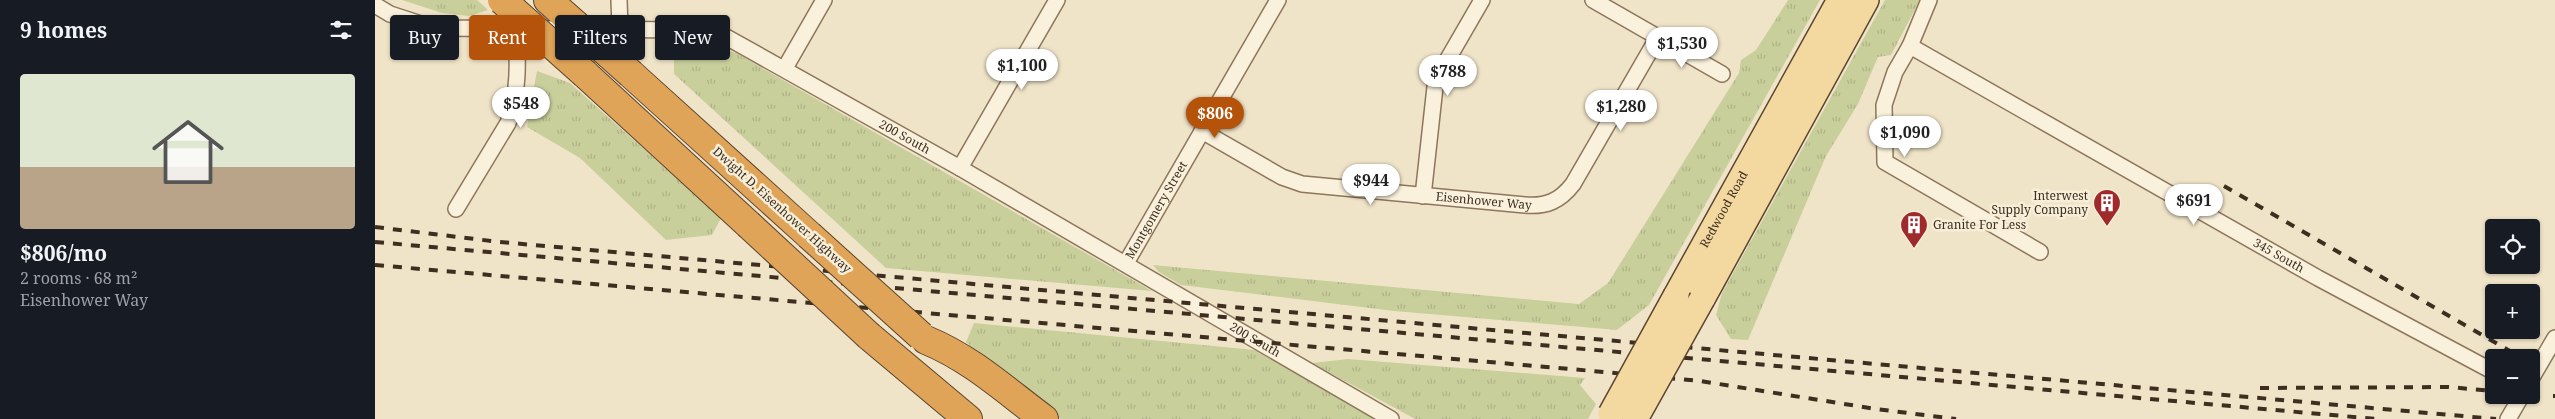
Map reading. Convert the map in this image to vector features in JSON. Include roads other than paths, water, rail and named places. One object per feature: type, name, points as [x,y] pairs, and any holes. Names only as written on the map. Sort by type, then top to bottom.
[{"type":"highway","points":[[503,0],[869,336],[969,419]]},
{"type":"highway","name":"Dwight D. Eisenhower Highway","points":[[548,0],[1016,419]]},
{"type":"highway","points":[[869,336],[948,419]]},
{"type":"highway","points":[[924,338],[980,368],[1044,419]]},
{"type":"main road","name":"Redwood Road","points":[[1610,416],[1840,0]]},
{"type":"main road","name":"Redwood Road","points":[[1635,419],[1867,0]]},
{"type":"street","points":[[619,0],[620,15]]},
{"type":"street","points":[[785,68],[824,0]]},
{"type":"street","points":[[961,168],[1057,0]]},
{"type":"street","name":"Montgomery Street","points":[[1126,263],[1278,0]]},
{"type":"street","points":[[1423,196],[1435,87],[1445,64],[1482,0]]},
{"type":"street","points":[[1593,0],[1722,74]]},
{"type":"street","points":[[1929,0],[1910,46],[1895,72],[1884,105],[1885,162],[2040,252]]},
{"type":"street","name":"200 South","points":[[375,5],[390,14],[433,28],[469,28]]},
{"type":"street","name":"200 South","points":[[645,29],[685,30],[715,34],[740,44],[1126,263],[1391,419]]},
{"type":"street","name":"Eisenhower Way","points":[[1202,131],[1292,181],[1313,186],[1532,206],[1555,202],[1568,191],[1578,177],[1658,38]]},
{"type":"street","name":"345 South","points":[[1910,46],[2309,274],[2414,332],[2485,368]]},
{"type":"street","points":[[456,209],[508,123],[516,94],[516,60]]},
{"type":"street","points":[[2540,364],[2555,338]]},
{"type":"street","points":[[2508,419],[2517,404]]},
{"type":"railway","points":[[2224,186],[2506,349]]},
{"type":"railway","points":[[375,227],[500,242],[2496,419]]},
{"type":"railway","points":[[375,242],[2377,419]]},
{"type":"railway","points":[[375,265],[1700,381],[1876,409],[1956,419]]},
{"type":"railway","points":[[2260,388],[2448,387],[2485,390]]},
{"type":"place","name":"Interwest Supply Company","points":[[2107,227]]},
{"type":"place","name":"Granite For Less","points":[[1914,249]]}]
